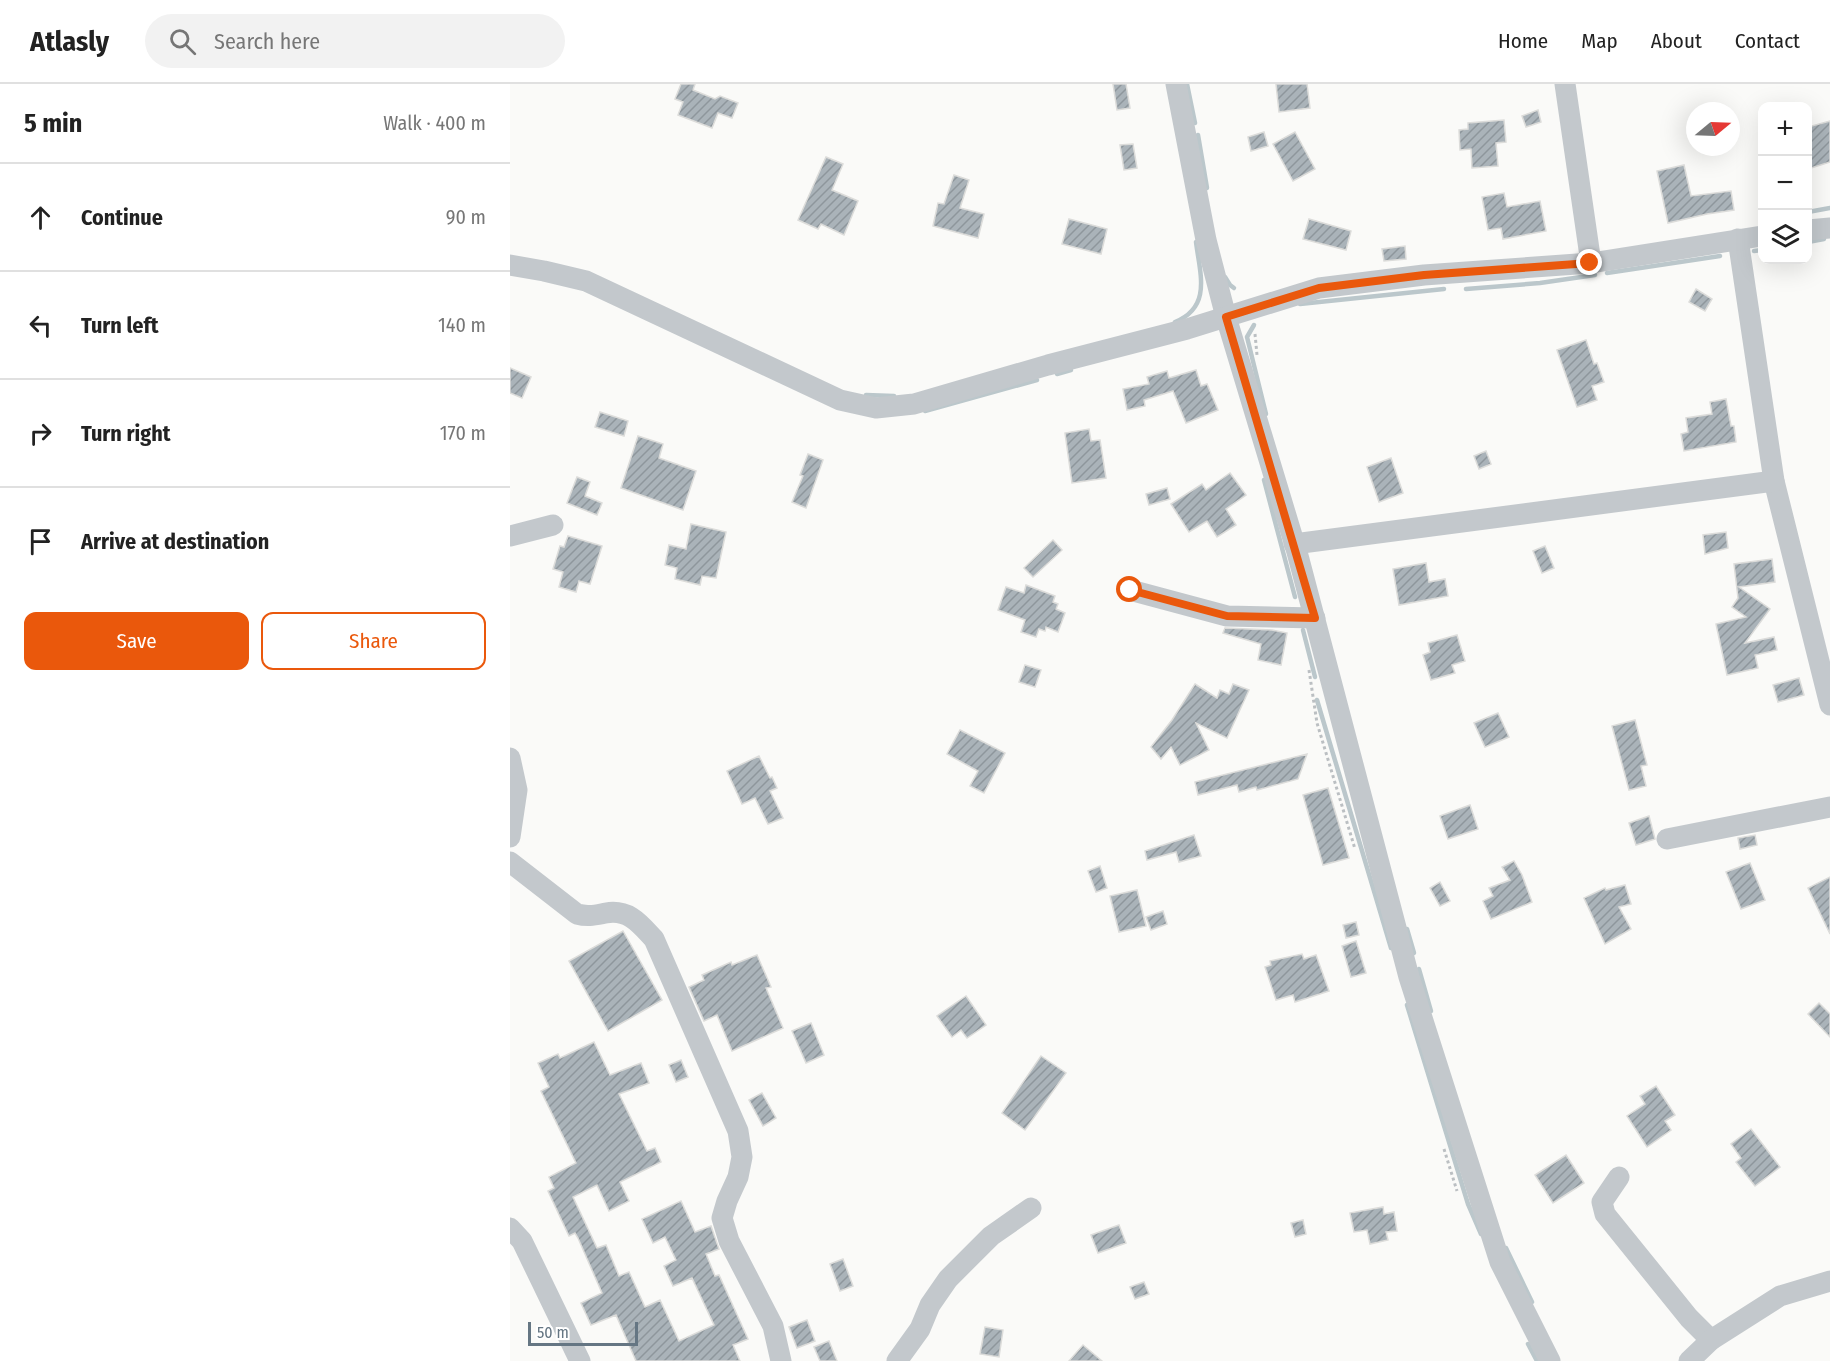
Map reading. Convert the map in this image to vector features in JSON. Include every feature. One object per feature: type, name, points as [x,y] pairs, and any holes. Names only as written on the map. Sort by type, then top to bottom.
[{"type":"street","points":[[1176,84],[1206,240],[1226,317],[1315,618],[1342,730],[1409,977],[1500,1262],[1550,1361]]},
{"type":"street","points":[[1565,84],[1590,263]]},
{"type":"street","points":[[1812,230],[1830,228]]},
{"type":"street","points":[[510,265],[586,281],[840,400],[876,408],[914,404],[1226,317],[1319,288],[1424,275],[1590,263],[1758,236]]},
{"type":"street","points":[[1738,239],[1774,481],[1830,705]]},
{"type":"street","points":[[1294,543],[1774,481]]},
{"type":"street","points":[[510,536],[553,525]]},
{"type":"street","points":[[1130,590],[1227,616],[1315,618]]},
{"type":"street","points":[[510,758],[517,790],[510,837]]},
{"type":"street","points":[[1667,838],[1830,807]]},
{"type":"street","points":[[510,862],[577,914],[587,916],[612,912],[632,916],[654,939],[738,1131],[742,1157],[738,1178],[722,1218],[729,1241],[773,1326],[781,1361]]},
{"type":"street","points":[[1619,1177],[1602,1202],[1605,1214],[1689,1318],[1711,1340]]},
{"type":"street","points":[[897,1361],[920,1329],[930,1305],[948,1279],[992,1236],[1031,1208]]},
{"type":"street","points":[[510,1228],[522,1241],[580,1361]]},
{"type":"street","points":[[1689,1361],[1711,1340],[1780,1296],[1830,1281]]},
{"type":"building","points":[[681,84],[695,84],[693,90],[715,99],[720,96],[738,103],[732,118],[718,113],[712,128],[678,115],[683,102],[675,99]]},
{"type":"building","points":[[1113,84],[1126,84],[1130,108],[1117,110]]},
{"type":"building","points":[[1276,84],[1307,84],[1310,108],[1279,112]]},
{"type":"building","points":[[1538,110],[1541,122],[1526,127],[1522,116]]},
{"type":"building","points":[[1504,120],[1506,142],[1496,143],[1498,166],[1472,168],[1471,149],[1460,150],[1459,130],[1468,129],[1468,123]]},
{"type":"building","points":[[1830,121],[1830,162],[1812,168],[1812,156],[1812,126]]},
{"type":"building","points":[[1264,132],[1268,146],[1251,151],[1248,137]]},
{"type":"building","points":[[1295,132],[1315,169],[1293,181],[1273,144]]},
{"type":"building","points":[[1133,144],[1137,168],[1124,170],[1120,145]]},
{"type":"building","points":[[826,157],[843,164],[832,190],[858,201],[844,235],[821,224],[818,229],[798,220]]},
{"type":"building","points":[[1684,165],[1691,196],[1731,191],[1734,210],[1668,223],[1657,171]]},
{"type":"building","points":[[954,175],[969,180],[960,208],[984,214],[978,238],[933,226],[938,203],[944,204]]},
{"type":"building","points":[[1504,193],[1507,207],[1540,201],[1546,231],[1503,239],[1501,228],[1488,230],[1482,197]]},
{"type":"building","points":[[1069,219],[1107,229],[1101,254],[1062,244]]},
{"type":"building","points":[[1309,219],[1351,231],[1346,250],[1303,239]]},
{"type":"building","points":[[1405,246],[1406,259],[1384,261],[1382,249]]},
{"type":"building","points":[[1696,289],[1712,299],[1705,311],[1689,302]]},
{"type":"building","points":[[1586,340],[1594,364],[1597,363],[1604,382],[1592,386],[1597,400],[1577,407],[1557,350]]},
{"type":"building","points":[[510,368],[531,377],[522,398],[510,393]]},
{"type":"building","points":[[1196,370],[1201,386],[1207,384],[1218,410],[1186,423],[1173,391],[1144,400],[1145,406],[1127,410],[1123,389],[1149,384],[1147,377],[1167,371],[1169,378]]},
{"type":"building","points":[[1726,399],[1736,442],[1684,451],[1681,434],[1688,432],[1686,418],[1712,414],[1710,402]]},
{"type":"building","points":[[600,412],[628,421],[624,436],[595,427]]},
{"type":"building","points":[[1089,429],[1091,441],[1100,440],[1106,478],[1072,483],[1065,433]]},
{"type":"building","points":[[638,436],[663,444],[659,458],[696,471],[683,510],[621,488]]},
{"type":"building","points":[[1486,451],[1491,464],[1479,469],[1474,456]]},
{"type":"building","points":[[808,454],[823,460],[806,508],[792,502],[803,476],[800,475]]},
{"type":"building","points":[[1391,458],[1403,493],[1379,502],[1367,467]]},
{"type":"building","points":[[1230,473],[1246,495],[1226,509],[1236,525],[1217,537],[1207,521],[1189,532],[1171,504],[1202,484],[1206,490]]},
{"type":"building","points":[[577,477],[590,482],[585,496],[602,503],[597,515],[567,503]]},
{"type":"building","points":[[1167,488],[1170,499],[1149,505],[1146,494]]},
{"type":"building","points":[[691,524],[726,532],[716,578],[702,576],[700,585],[675,579],[677,568],[665,565],[669,545],[686,549]]},
{"type":"building","points":[[1726,532],[1728,548],[1705,554],[1703,535]]},
{"type":"building","points":[[568,536],[602,546],[590,584],[579,581],[576,592],[559,587],[563,572],[553,569],[560,546],[564,547]]},
{"type":"building","points":[[1053,540],[1062,550],[1033,577],[1024,568]]},
{"type":"building","points":[[1545,546],[1554,568],[1542,573],[1533,551]]},
{"type":"building","points":[[1772,559],[1775,582],[1739,587],[1770,609],[1745,643],[1774,637],[1777,650],[1755,655],[1758,668],[1727,675],[1716,624],[1746,617],[1732,607],[1738,598],[1734,564]]},
{"type":"building","points":[[1426,563],[1429,582],[1445,579],[1448,596],[1399,605],[1393,569]]},
{"type":"building","points":[[1026,585],[1055,596],[1053,602],[1058,604],[1056,609],[1065,613],[1058,632],[1046,627],[1045,631],[1039,629],[1036,637],[1021,632],[1025,620],[998,610],[1006,587],[1024,593]]},
{"type":"building","points":[[1225,628],[1287,633],[1281,665],[1258,660],[1261,644],[1223,633]]},
{"type":"building","points":[[1457,635],[1465,661],[1452,665],[1455,673],[1431,680],[1423,655],[1430,652],[1428,643]]},
{"type":"building","points":[[1025,665],[1041,670],[1035,687],[1019,682]]},
{"type":"building","points":[[1799,678],[1804,695],[1778,702],[1773,685]]},
{"type":"building","points":[[1195,684],[1217,698],[1220,690],[1229,694],[1233,684],[1249,690],[1227,738],[1196,723],[1209,750],[1180,765],[1171,747],[1161,759],[1151,747]]},
{"type":"building","points":[[1498,713],[1509,737],[1485,747],[1474,723]]},
{"type":"building","points":[[1635,720],[1647,765],[1641,766],[1646,786],[1629,790],[1612,726]]},
{"type":"building","points":[[960,730],[1005,753],[984,793],[970,786],[978,771],[947,754]]},
{"type":"building","points":[[1307,754],[1298,779],[1257,790],[1256,787],[1239,792],[1237,785],[1198,795],[1195,782]]},
{"type":"building","points":[[759,756],[777,788],[770,791],[783,818],[768,824],[755,798],[742,804],[727,771]]},
{"type":"building","points":[[1328,788],[1349,858],[1323,865],[1303,795]]},
{"type":"building","points":[[1470,805],[1478,829],[1448,839],[1440,816]]},
{"type":"building","points":[[1649,816],[1655,839],[1636,845],[1629,823]]},
{"type":"building","points":[[1194,835],[1201,856],[1179,862],[1176,852],[1147,860],[1145,851]]},
{"type":"building","points":[[1755,835],[1757,845],[1740,849],[1738,838]]},
{"type":"building","points":[[1514,861],[1532,902],[1491,919],[1483,901],[1493,896],[1489,888],[1510,880],[1502,867]]},
{"type":"building","points":[[1750,863],[1765,900],[1741,909],[1726,872]]},
{"type":"building","points":[[1100,866],[1107,888],[1096,892],[1088,871]]},
{"type":"building","points":[[1830,877],[1830,934],[1808,888]]},
{"type":"building","points":[[1440,882],[1450,901],[1440,906],[1430,888]]},
{"type":"building","points":[[1625,885],[1631,904],[1619,907],[1631,929],[1605,944],[1584,898],[1605,888],[1606,890]]},
{"type":"building","points":[[1137,890],[1146,926],[1119,932],[1110,896]]},
{"type":"building","points":[[1163,911],[1167,924],[1151,930],[1146,917]]},
{"type":"building","points":[[1356,922],[1359,935],[1346,938],[1343,925]]},
{"type":"building","points":[[623,931],[662,1000],[608,1031],[569,961]]},
{"type":"building","points":[[1356,941],[1366,973],[1351,977],[1342,946]]},
{"type":"building","points":[[1302,954],[1304,959],[1316,955],[1329,991],[1295,1002],[1293,995],[1276,1000],[1265,967],[1271,965],[1270,961]]},
{"type":"building","points":[[757,955],[771,987],[766,988],[783,1028],[732,1051],[717,1015],[704,1021],[689,987],[704,980],[702,975],[731,962],[732,965]]},
{"type":"building","points":[[966,996],[986,1025],[967,1038],[961,1030],[952,1037],[937,1016]]},
{"type":"building","points":[[1819,1003],[1830,1014],[1830,1037],[1808,1014]]},
{"type":"building","points":[[811,1023],[824,1055],[806,1063],[792,1031]]},
{"type":"building","points":[[594,1042],[610,1075],[641,1063],[649,1083],[619,1094],[647,1151],[655,1148],[661,1162],[620,1182],[629,1201],[609,1211],[597,1185],[573,1197],[597,1248],[606,1245],[619,1276],[629,1272],[645,1307],[660,1300],[679,1341],[714,1325],[692,1278],[673,1286],[664,1266],[676,1260],[665,1237],[653,1243],[642,1219],[681,1201],[695,1232],[711,1226],[719,1249],[706,1254],[715,1276],[719,1275],[748,1339],[733,1345],[740,1361],[636,1361],[616,1315],[591,1325],[581,1303],[602,1293],[578,1238],[575,1233],[569,1236],[548,1191],[554,1188],[549,1177],[576,1163],[541,1091],[549,1087],[538,1063],[558,1054],[560,1058]]},
{"type":"building","points":[[1041,1056],[1066,1073],[1025,1130],[1002,1113]]},
{"type":"building","points":[[681,1060],[688,1077],[676,1082],[669,1065]]},
{"type":"building","points":[[1656,1086],[1675,1115],[1665,1121],[1671,1130],[1647,1147],[1627,1116],[1645,1104],[1640,1096]]},
{"type":"building","points":[[762,1093],[776,1118],[763,1126],[749,1100]]},
{"type":"building","points":[[1751,1129],[1780,1167],[1755,1186],[1736,1162],[1741,1158],[1731,1144]]},
{"type":"building","points":[[1566,1155],[1584,1183],[1553,1203],[1535,1175]]},
{"type":"building","points":[[1383,1207],[1384,1214],[1394,1212],[1397,1231],[1386,1232],[1388,1240],[1370,1244],[1367,1230],[1354,1232],[1350,1213]]},
{"type":"building","points":[[1303,1220],[1306,1234],[1295,1237],[1291,1223]]},
{"type":"building","points":[[1119,1225],[1126,1243],[1098,1253],[1091,1235]]},
{"type":"building","points":[[843,1259],[853,1286],[840,1291],[830,1264]]},
{"type":"building","points":[[1144,1282],[1149,1294],[1135,1299],[1130,1287]]},
{"type":"building","points":[[807,1320],[815,1341],[797,1348],[789,1327]]},
{"type":"building","points":[[985,1327],[1003,1330],[999,1357],[980,1354]]},
{"type":"building","points":[[829,1341],[837,1361],[820,1361],[814,1347]]},
{"type":"building","points":[[1083,1345],[1102,1361],[1069,1361]]},
{"type":"waterway","points":[[1187,84],[1195,123]]},
{"type":"waterway","points":[[1198,135],[1207,188]]},
{"type":"waterway","points":[[1812,211],[1830,208]]},
{"type":"waterway","points":[[1812,241],[1824,239]]},
{"type":"waterway","points":[[1175,322],[1187,316],[1199,299],[1201,277],[1196,242]]},
{"type":"waterway","points":[[1754,251],[1758,250]]},
{"type":"waterway","points":[[1607,273],[1720,256]]},
{"type":"waterway","points":[[1466,289],[1540,283],[1595,275]]},
{"type":"waterway","points":[[1225,277],[1234,288]]},
{"type":"waterway","points":[[1300,304],[1444,289]]},
{"type":"waterway","points":[[1254,325],[1247,337],[1266,414]]},
{"type":"waterway","points":[[1057,374],[1071,370]]},
{"type":"waterway","points":[[925,411],[1037,380]]},
{"type":"waterway","points":[[866,395],[894,396]]},
{"type":"waterway","points":[[1264,480],[1295,597]]},
{"type":"waterway","points":[[1303,630],[1315,677]]},
{"type":"waterway","points":[[1317,700],[1391,948]]},
{"type":"waterway","points":[[1407,929],[1414,953]]},
{"type":"waterway","points":[[1419,969],[1431,1011]]},
{"type":"waterway","points":[[1407,1005],[1468,1204],[1481,1234]]},
{"type":"waterway","points":[[1506,1248],[1532,1302]]},
{"type":"waterway","points":[[1528,1344],[1537,1361]]},
{"type":"route","points":[[1130,590],[1227,616],[1315,618],[1226,317],[1319,288],[1424,275],[1590,263]]}]
